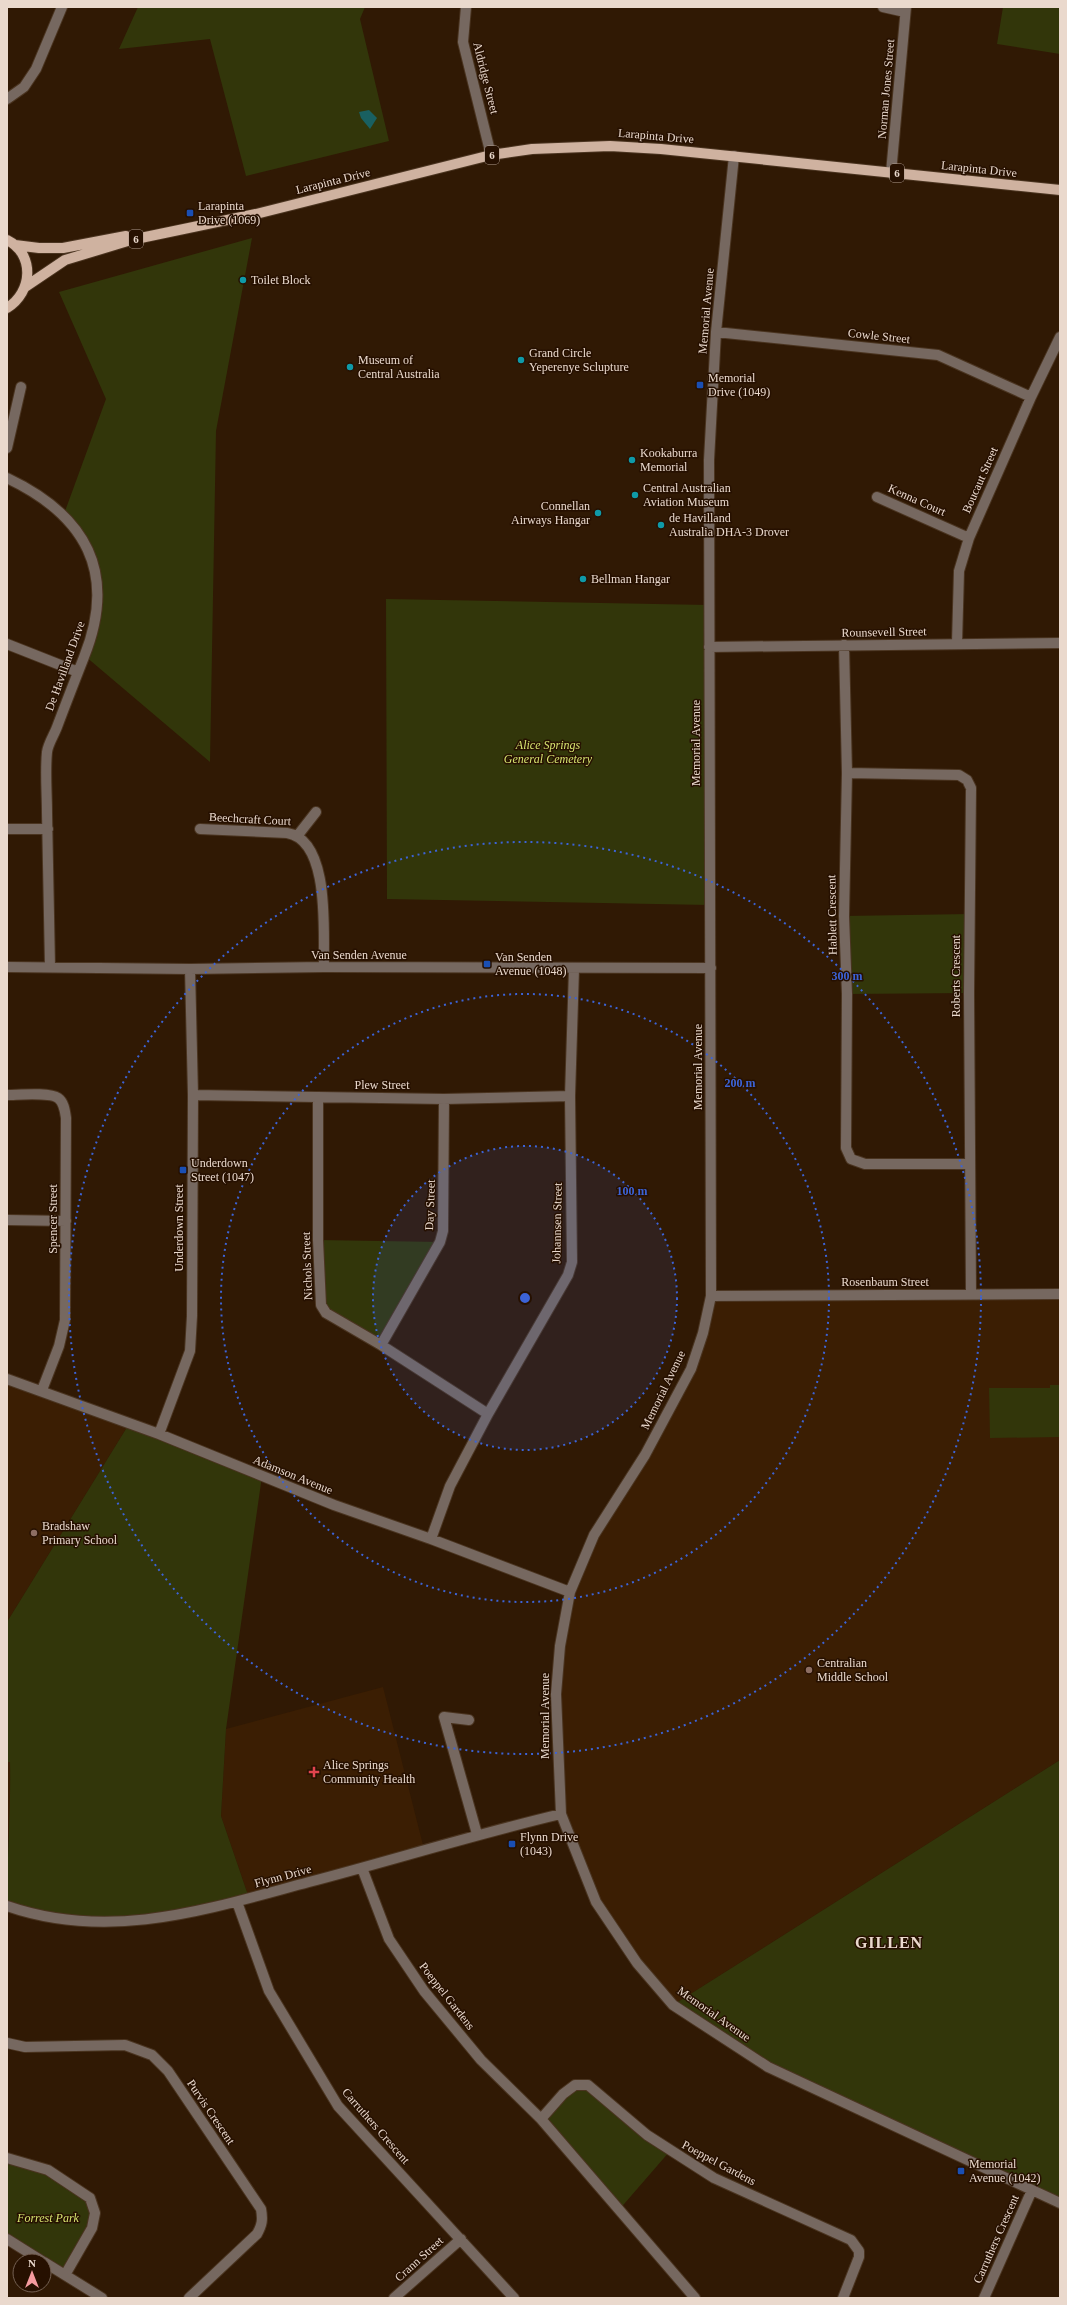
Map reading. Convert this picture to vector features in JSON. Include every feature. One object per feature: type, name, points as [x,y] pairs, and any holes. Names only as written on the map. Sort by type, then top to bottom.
[{"type":"main road","name":"Larapinta Drive","points":[[25,287],[55,266],[74,257],[131,240],[256,214],[491,155],[532,148],[610,146],[734,156],[1060,190]]},
{"type":"main road","name":"Larapinta Drive","points":[[11,242],[39,248],[63,248],[256,214]]},
{"type":"main road","name":"6","points":[[7,308],[18,300],[25,287],[27,264],[11,242]]},
{"type":"street","points":[[7,98],[24,87],[36,69],[62,7]]},
{"type":"street","name":"Aldridge Street","points":[[466,7],[464,42],[491,155]]},
{"type":"street","points":[[884,7],[906,9]]},
{"type":"street","name":"Norman Jones Street","points":[[892,173],[906,9]]},
{"type":"street","name":"Memorial Avenue","points":[[734,156],[716,332],[709,460],[711,1296],[703,1333],[690,1370],[645,1455],[594,1535],[570,1592],[560,1646],[556,1694],[561,1814],[596,1902],[637,1963],[673,2005],[768,2067],[1060,2203]]},
{"type":"street","name":"Cowle Street","points":[[716,332],[938,355],[1031,397]]},
{"type":"street","name":"Boucaut Street","points":[[957,644],[959,571],[969,538],[1031,397],[1060,336]]},
{"type":"street","points":[[7,448],[21,387]]},
{"type":"street","name":"De Havilland Drive","points":[[7,478],[31,489],[64,514],[78,531],[89,551],[95,575],[98,598],[94,625],[78,672],[47,752],[50,967]]},
{"type":"street","name":"Kenna Court","points":[[877,497],[969,538]]},
{"type":"street","name":"Rounsevell Street","points":[[709,647],[1060,643]]},
{"type":"street","points":[[7,644],[78,672]]},
{"type":"street","name":"Hablett Crescent","points":[[844,646],[846,773],[844,916],[847,994],[846,1148],[851,1159],[865,1164],[970,1164]]},
{"type":"street","name":"Roberts Crescent","points":[[846,773],[959,775],[967,780],[971,788],[971,1295]]},
{"type":"street","name":"Beechcraft Court","points":[[298,835],[316,812]]},
{"type":"street","points":[[7,829],[48,829]]},
{"type":"street","name":"Beechcraft Court","points":[[200,829],[298,835],[307,844],[316,863],[323,898],[324,967]]},
{"type":"street","name":"Van Senden Avenue","points":[[7,967],[190,969],[324,967],[574,969],[711,968]]},
{"type":"street","name":"Underdown Street","points":[[159,1434],[190,1351],[192,1316],[193,1095],[190,969]]},
{"type":"street","name":"Johannsen Street","points":[[431,1539],[450,1486],[488,1414],[568,1275],[572,1262],[570,1096],[574,969]]},
{"type":"street","name":"Spencer Street","points":[[7,1095],[50,1095],[58,1098],[64,1106],[66,1221],[65,1320],[59,1346],[42,1390]]},
{"type":"street","name":"Plew Street","points":[[193,1095],[318,1098],[570,1096]]},
{"type":"street","name":"Nichols Street","points":[[318,1098],[318,1240],[321,1305],[326,1313],[381,1345],[488,1414]]},
{"type":"street","name":"Day Street","points":[[381,1345],[440,1242],[443,1231],[444,1098]]},
{"type":"street","points":[[7,1220],[66,1221]]},
{"type":"street","name":"Rosenbaum Street","points":[[711,1296],[1060,1294]]},
{"type":"street","name":"Adamson Avenue","points":[[7,1379],[42,1390],[159,1434],[334,1505],[431,1539],[570,1592]]},
{"type":"street","points":[[469,1720],[444,1717],[477,1834]]},
{"type":"street","name":"Flynn Drive","points":[[7,1906],[32,1915],[65,1921],[102,1923],[148,1921],[237,1902],[362,1868],[477,1834],[561,1814]]},
{"type":"street","name":"Poeppel Gardens","points":[[362,1868],[389,1939],[424,1991],[481,2060],[541,2119],[695,2298]]},
{"type":"street","name":"Carruthers Crescent","points":[[237,1902],[269,1991],[338,2106],[514,2298]]},
{"type":"street","name":"Purvis Crescent","points":[[7,2043],[25,2047],[125,2046],[152,2055],[168,2071],[261,2209],[262,2216],[262,2224],[257,2234],[188,2298]]},
{"type":"street","name":"Poeppel Gardens","points":[[541,2119],[563,2094],[575,2085],[588,2085],[647,2135],[708,2174],[851,2240],[859,2251],[859,2257],[843,2298]]},
{"type":"street","points":[[7,2158],[48,2170],[90,2198],[94,2213],[92,2228],[65,2275]]},
{"type":"street","name":"Carruthers Crescent","points":[[984,2298],[1032,2190]]},
{"type":"street","points":[[7,2239],[29,2253]]},
{"type":"street","name":"Crann Street","points":[[394,2298],[461,2239]]},
{"type":"street","points":[[52,2267],[102,2298]]},
{"type":"shaded area","name":"Centralian Middle School","points":[[1060,1294],[1060,1760],[673,2005],[596,1902],[561,1814],[556,1694],[570,1592],[594,1535],[691,1369],[711,1296]]},
{"type":"shaded area","name":"Bradshaw Primary School","points":[[7,1379],[129,1424],[7,1622]]},
{"type":"shaded area","name":"Alice Springs Community Health","points":[[383,1687],[424,1849],[249,1898],[221,1816],[226,1729]]},
{"type":"shaded area","points":[[7,1762],[10,1762],[11,1817],[7,1850]]},
{"type":"green space","points":[[138,7],[365,7],[360,19],[389,141],[246,176],[210,39],[119,49]]},
{"type":"green space","points":[[1003,7],[1060,7],[1060,54],[997,44]]},
{"type":"green space","points":[[252,238],[216,431],[210,762],[85,656],[94,625],[95,575],[64,514],[106,399],[59,292]]},
{"type":"green space","name":"Alice Springs General Cemetery","points":[[386,599],[709,605],[709,905],[387,899]]},
{"type":"green space","points":[[970,914],[969,993],[847,994],[844,916]]},
{"type":"green space","points":[[318,1240],[440,1242],[381,1345],[326,1313]]},
{"type":"green space","points":[[1050,1385],[1060,1385],[1060,1437],[990,1438],[989,1388],[1050,1388]]},
{"type":"green space","points":[[129,1424],[262,1476],[226,1729],[221,1816],[249,1898],[102,1923],[7,1906],[10,1762],[7,1762],[7,1622]]},
{"type":"green space","points":[[1060,1760],[1060,2203],[768,2067],[673,2005]]},
{"type":"green space","points":[[588,2085],[670,2151],[618,2211],[541,2119],[563,2094]]},
{"type":"green space","name":"Forrest Park","points":[[7,2158],[48,2170],[90,2198],[95,2213],[65,2275],[52,2267],[52,2253],[30,2253],[7,2239]]},
{"type":"water","points":[[369,110],[377,118],[370,129],[361,118],[359,112]]},
{"type":"place","name":"Larapinta Drive (1069)","points":[[190,213]]},
{"type":"place","name":"Toilet Block","points":[[243,280]]},
{"type":"place","name":"Grand Circle Yeperenye Sclupture","points":[[521,360]]},
{"type":"place","name":"Museum of Central Australia","points":[[350,367]]},
{"type":"place","name":"Memorial Drive (1049)","points":[[700,385]]},
{"type":"place","name":"Kookaburra Memorial","points":[[632,460]]},
{"type":"place","name":"Central Australian Aviation Museum","points":[[635,495]]},
{"type":"place","name":"Connellan Airways Hangar","points":[[598,513]]},
{"type":"place","name":"de Havilland Australia DHA-3 Drover","points":[[661,525]]},
{"type":"place","name":"Bellman Hangar","points":[[583,579]]},
{"type":"place","name":"Van Senden Avenue (1048)","points":[[487,964]]},
{"type":"place","name":"Underdown Street (1047)","points":[[183,1170]]},
{"type":"place","name":"Bradshaw Primary School","points":[[34,1533]]},
{"type":"place","name":"Centralian Middle School","points":[[809,1670]]},
{"type":"place","name":"Alice Springs Community Health","points":[[314,1772]]},
{"type":"place","name":"Flynn Drive (1043)","points":[[512,1844]]},
{"type":"place","name":"Memorial Avenue (1042)","points":[[961,2171]]},
{"type":"district","name":"GILLEN","points":[[889,1942]]}]
